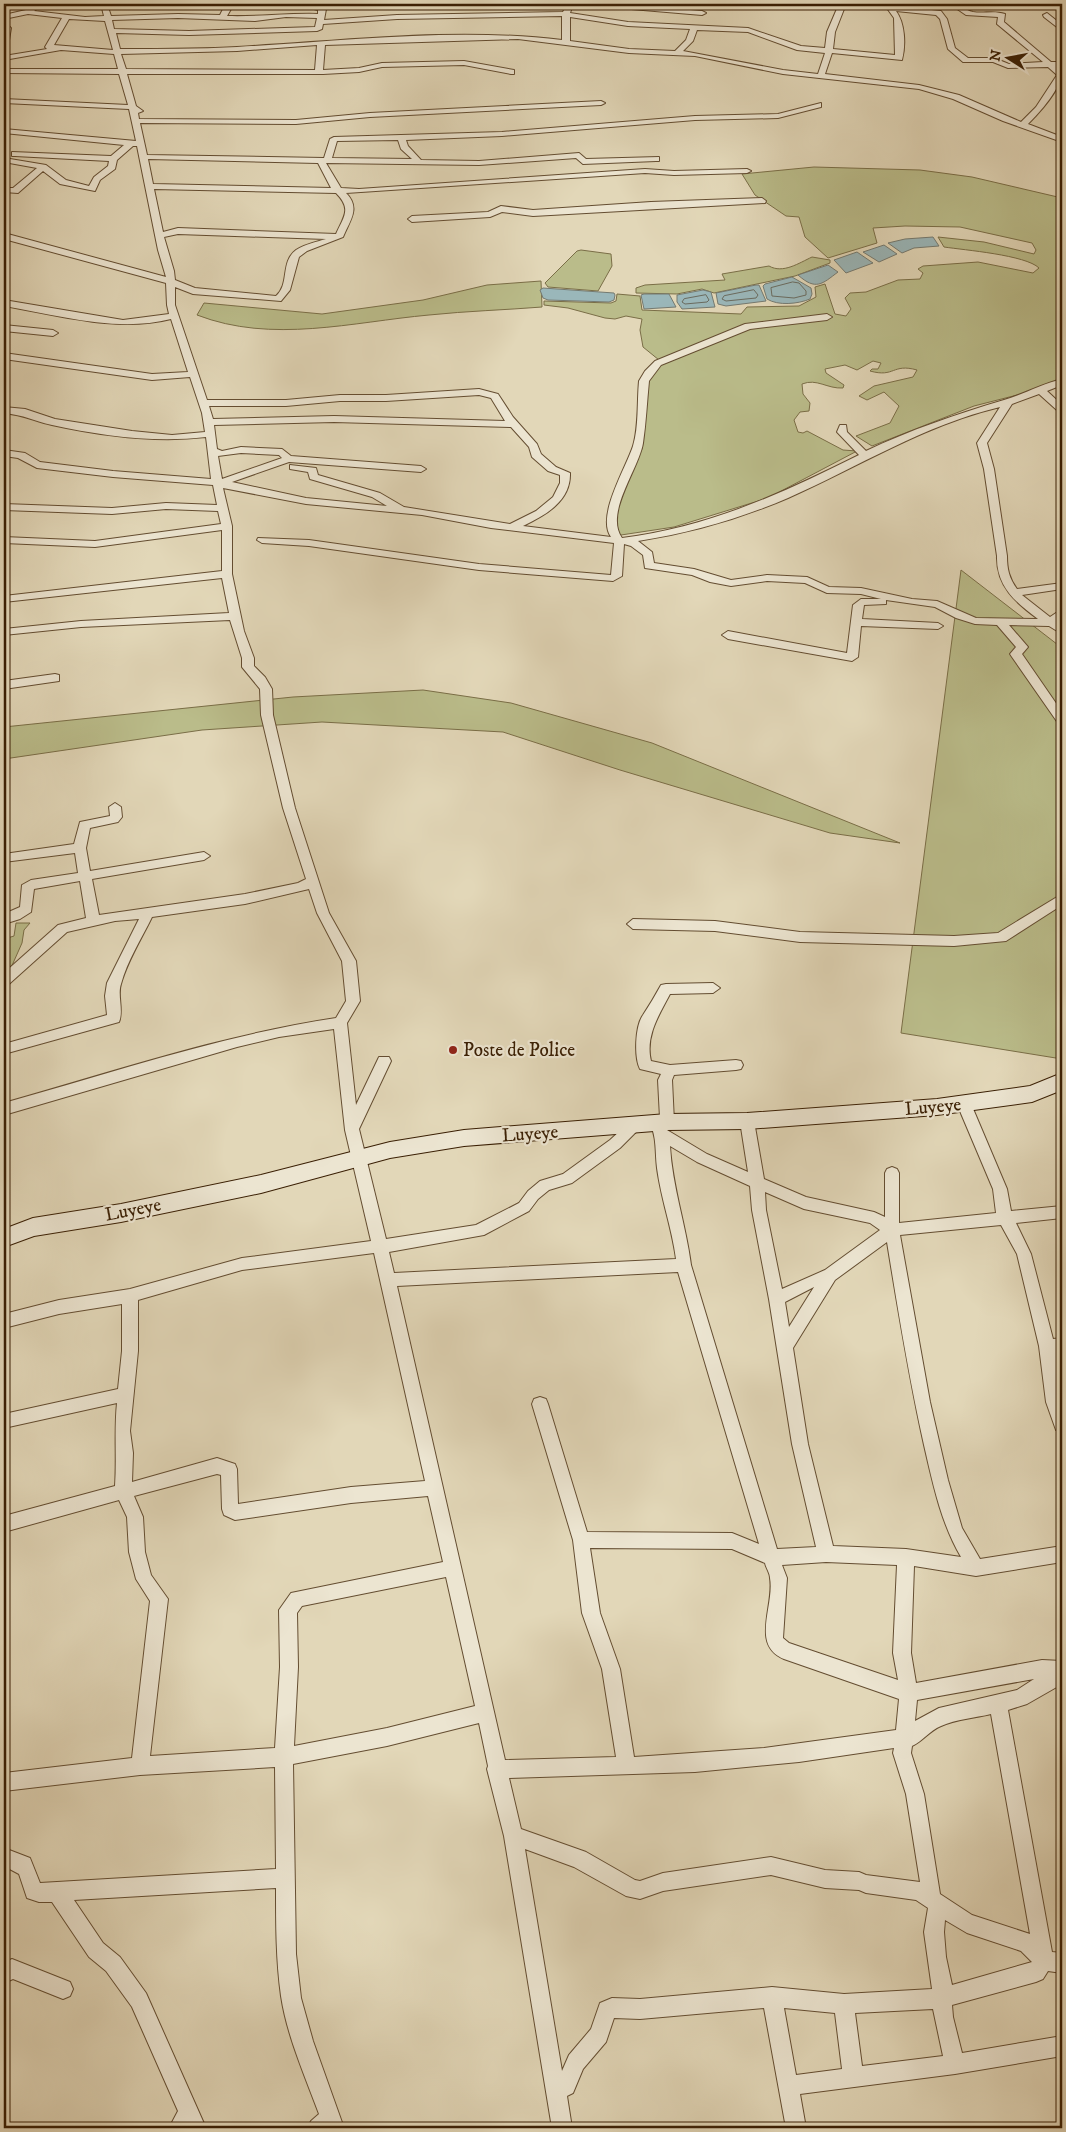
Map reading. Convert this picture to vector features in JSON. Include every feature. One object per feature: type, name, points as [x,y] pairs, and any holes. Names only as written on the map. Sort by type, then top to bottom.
[{"type":"street","points":[[28,12],[39,4]]},
{"type":"street","points":[[55,4],[84,4]]},
{"type":"street","points":[[104,4],[136,121],[138,148],[170,271],[171,305],[193,374],[205,403],[209,428],[217,452],[227,526],[227,574],[238,631],[248,658],[248,667],[261,680],[266,689],[267,714],[280,774],[323,913],[349,961],[353,1001],[340,1023],[352,1130],[388,1280],[496,1769],[513,1836],[562,2128]]},
{"type":"street","points":[[222,18],[227,10],[226,4]]},
{"type":"street","points":[[286,15],[291,10],[323,5],[368,4]]},
{"type":"street","points":[[566,43],[566,14],[570,4]]},
{"type":"street","points":[[596,4],[702,13]]},
{"type":"street","points":[[677,53],[689,41],[707,4]]},
{"type":"street","points":[[821,76],[828,59],[832,32],[843,4]]},
{"type":"street","points":[[954,4],[973,15],[996,13],[1002,16],[1000,22],[1062,74],[1039,108],[1023,125]]},
{"type":"street","points":[[4,16],[28,12],[110,25],[189,33],[314,29],[319,28],[323,5]]},
{"type":"street","points":[[110,25],[196,16],[255,18],[286,15],[320,19],[566,14],[619,23],[748,30],[773,37],[796,47],[899,58],[901,53],[898,18],[890,6]]},
{"type":"street","points":[[890,6],[938,13],[943,19],[952,48],[966,60],[994,60],[1008,66],[1062,64]]},
{"type":"street","points":[[1047,15],[1062,30]]},
{"type":"street","points":[[189,33],[188,24],[196,16]]},
{"type":"street","points":[[59,49],[48,46],[66,18]]},
{"type":"street","points":[[4,24],[7,28],[4,46]]},
{"type":"street","points":[[4,58],[59,49],[117,51],[237,49],[321,43],[507,36],[629,51],[711,56],[783,72],[930,90],[956,96],[1062,140]]},
{"type":"street","points":[[319,72],[321,43]]},
{"type":"street","points":[[4,71],[123,73],[319,72],[359,70],[382,65],[464,63],[511,72]]},
{"type":"street","points":[[4,100],[131,106],[162,123]]},
{"type":"street","points":[[136,121],[162,123],[310,122],[381,115],[601,103]]},
{"type":"street","points":[[4,236],[169,281],[193,291],[278,299],[286,290],[295,256],[301,251],[339,237],[351,208],[349,201],[332,184],[324,160],[332,141],[335,139],[502,134],[695,118],[778,116],[818,105]]},
{"type":"street","points":[[4,131],[138,148],[324,160],[479,163],[579,155],[583,162],[656,159]]},
{"type":"street","points":[[407,137],[402,140],[404,147],[419,162]]},
{"type":"street","points":[[4,153],[41,157],[113,159],[138,148]]},
{"type":"street","points":[[4,160],[43,167],[63,182],[92,189],[96,179],[112,167],[113,159]]},
{"type":"street","points":[[4,190],[15,191],[43,167]]},
{"type":"street","points":[[149,186],[339,191],[405,189],[466,182],[645,171],[674,173],[747,171]]},
{"type":"street","points":[[412,219],[490,214],[501,209],[533,213],[651,205],[762,201]]},
{"type":"street","points":[[160,235],[178,231],[339,237]]},
{"type":"street","points":[[4,303],[123,323],[156,320],[175,315]]},
{"type":"street","points":[[827,317],[748,326],[658,363],[648,372],[644,381],[638,445],[618,491],[612,530],[623,541],[648,554],[649,566],[694,572],[714,580],[731,583],[767,578],[802,580],[828,590],[861,591],[912,602]]},
{"type":"street","points":[[4,328],[53,333]]},
{"type":"street","points":[[4,356],[134,376],[152,377],[193,374]]},
{"type":"street","points":[[4,453],[21,455],[37,465],[220,484],[306,501],[403,510],[512,527],[623,541],[678,532],[715,522],[784,496],[864,455],[979,409],[1008,402],[1062,382]]},
{"type":"street","points":[[1041,390],[1062,410]]},
{"type":"street","points":[[205,403],[286,403],[348,397],[386,398],[479,392],[495,396],[514,424],[534,446],[536,455],[552,469],[565,473],[566,480],[560,496],[542,514],[512,527]]},
{"type":"street","points":[[1008,402],[984,438],[982,449],[989,469],[1002,556],[1000,571],[1014,593],[1062,631]]},
{"type":"street","points":[[4,410],[26,412],[53,422],[172,438],[209,428],[334,419],[514,424]]},
{"type":"street","points":[[843,427],[842,432],[864,455]]},
{"type":"street","points":[[217,452],[421,469]]},
{"type":"street","points":[[288,459],[287,466],[312,470],[314,478],[376,494],[403,510]]},
{"type":"street","points":[[220,484],[288,459]]},
{"type":"street","points":[[4,507],[112,511],[166,506],[224,508]]},
{"type":"street","points":[[4,540],[95,544],[227,526]]},
{"type":"street","points":[[262,540],[309,543],[479,567],[613,578],[617,576],[623,541]]},
{"type":"street","points":[[4,599],[227,574]]},
{"type":"street","points":[[1014,593],[1062,586]]},
{"type":"street","points":[[728,635],[851,657],[853,656],[858,605],[861,602],[940,604],[969,620],[1001,623],[1051,623],[1062,612]]},
{"type":"street","points":[[4,632],[80,624],[236,616]]},
{"type":"street","points":[[856,622],[938,626]]},
{"type":"street","points":[[1001,623],[1022,647],[1016,654],[1062,720]]},
{"type":"street","points":[[4,684],[55,678]]},
{"type":"street","points":[[93,920],[80,848],[84,826],[114,819],[115,807]]},
{"type":"street","points":[[4,858],[80,848]]},
{"type":"street","points":[[4,919],[15,916],[26,908],[26,891],[31,885],[86,874],[204,856]]},
{"type":"street","points":[[4,980],[56,931],[71,925],[93,920],[245,899],[301,887],[313,881]]},
{"type":"street","points":[[633,924],[715,926],[800,937],[954,941],[1001,938],[1062,899]]},
{"type":"street","points":[[4,1049],[114,1018],[112,996],[114,983],[148,913]]},
{"type":"street","points":[[713,988],[666,989],[653,1014],[648,1018],[642,1054],[645,1065],[670,1070],[736,1065]]},
{"type":"street","points":[[4,1109],[237,1042],[279,1032],[340,1023]]},
{"type":"street","points":[[352,1130],[384,1061]]},
{"type":"street","points":[[670,1070],[664,1080],[656,1126],[664,1169],[680,1232],[684,1265],[772,1558],[780,1578],[774,1639],[776,1644],[784,1650],[909,1693],[1042,1669],[1062,1670]]},
{"type":"street","name":"Luyeye","points":[[4,1238],[33,1227],[121,1213],[261,1184],[390,1150],[464,1138],[747,1121],[964,1104],[1032,1094],[1062,1081]]},
{"type":"street","points":[[964,1104],[1000,1189],[1004,1217],[1024,1254],[1055,1345],[1054,1402],[1062,1425]]},
{"type":"street","points":[[747,1121],[757,1182],[758,1210],[777,1299],[802,1453],[826,1554]]},
{"type":"street","points":[[656,1126],[702,1158],[804,1203],[874,1218],[892,1230]]},
{"type":"street","points":[[4,1321],[59,1307],[130,1296],[242,1264],[380,1247],[479,1231],[524,1207],[532,1195],[545,1185],[567,1179],[615,1144],[656,1126]]},
{"type":"street","points":[[892,1173],[892,1230],[922,1402],[940,1480],[955,1531],[976,1568]]},
{"type":"street","points":[[777,1299],[805,1284],[830,1275],[892,1230],[1062,1212]]},
{"type":"street","points":[[388,1280],[684,1265]]},
{"type":"street","points":[[784,1348],[830,1275]]},
{"type":"street","points":[[130,1296],[130,1351],[122,1432],[125,1453],[123,1491],[135,1517],[137,1552],[144,1579],[159,1599],[140,1766]]},
{"type":"street","points":[[4,1422],[126,1394]]},
{"type":"street","points":[[540,1404],[581,1540],[591,1613],[611,1669],[626,1766]]},
{"type":"street","points":[[4,1524],[217,1466],[229,1469],[230,1509],[234,1512],[351,1494],[434,1488]]},
{"type":"street","points":[[581,1540],[732,1541],[772,1558],[826,1554],[906,1557],[976,1568],[1062,1554]]},
{"type":"street","points":[[906,1557],[902,1653],[909,1693],[902,1738],[902,1753],[914,1794],[934,1901],[934,1932],[942,1981],[943,2017],[955,2064]]},
{"type":"street","points":[[328,2125],[291,1998],[286,1954],[284,1757],[289,1667],[288,1610],[293,1602],[297,1600],[452,1568]]},
{"type":"street","points":[[496,1769],[626,1766],[814,1752],[911,1737],[919,1728],[939,1717],[1026,1695],[1039,1686],[1062,1675]]},
{"type":"street","points":[[998,1703],[1053,1962]]},
{"type":"street","points":[[4,1782],[140,1766],[284,1757],[387,1738],[484,1713]]},
{"type":"street","points":[[513,1836],[579,1859],[633,1889],[640,1890],[664,1882],[776,1866],[824,1879],[859,1881],[866,1884],[919,1891],[967,1923],[1027,1944],[1053,1962]]},
{"type":"street","points":[[4,1857],[16,1859],[25,1865],[34,1891],[57,1892],[286,1878]]},
{"type":"street","points":[[57,1892],[96,1950],[113,1964],[139,2000],[188,2123]]},
{"type":"street","points":[[556,2091],[566,2086],[576,2062],[593,2045],[599,2035],[607,2010],[612,2008],[640,2008],[772,1997],[844,2004],[916,2001],[942,1998],[1032,1974],[1053,1962]]},
{"type":"street","points":[[4,1974],[12,1969],[63,1989]]},
{"type":"street","points":[[772,1997],[796,2128]]},
{"type":"street","points":[[844,2004],[853,2077]]},
{"type":"street","points":[[788,2086],[955,2064],[1062,2046]]},
{"type":"green space","points":[[814,167],[920,170],[972,177],[1062,198],[1062,379],[1033,391],[974,406],[872,446],[856,436],[890,423],[899,406],[884,392],[867,400],[859,396],[874,386],[913,377],[917,370],[903,368],[878,373],[870,371],[878,369],[881,363],[873,361],[857,370],[845,365],[825,369],[826,373],[844,385],[843,388],[812,382],[802,384],[803,394],[810,403],[809,411],[800,412],[794,420],[798,432],[803,433],[807,431],[843,450],[857,451],[768,498],[674,527],[621,535],[612,529],[630,467],[642,449],[647,381],[659,360],[643,347],[640,330],[642,319],[626,316],[615,319],[605,318],[568,308],[544,305],[544,301],[611,303],[616,301],[617,294],[640,296],[642,310],[741,314],[747,307],[799,306],[816,297],[815,287],[825,284],[835,314],[846,316],[851,309],[845,298],[850,293],[866,292],[898,280],[920,279],[923,273],[918,269],[923,266],[978,262],[1033,273],[1039,268],[1032,263],[1009,256],[944,247],[938,237],[984,242],[1034,254],[1036,250],[1032,243],[960,227],[905,226],[873,228],[877,243],[828,258],[805,237],[799,217],[786,216],[755,195],[742,174]]},
{"type":"green space","points":[[577,251],[611,254],[612,266],[598,291],[548,287],[545,283]]},
{"type":"green space","points":[[812,257],[830,260],[830,263],[795,276],[714,293],[702,289],[677,294],[636,293],[636,288],[645,285],[725,280],[722,274],[769,266],[780,269],[796,265]]},
{"type":"green space","points":[[541,281],[542,307],[443,314],[342,326],[283,330],[225,324],[197,315],[204,303],[322,314],[423,300],[487,285]]},
{"type":"green space","points":[[961,570],[1062,648],[1062,1059],[901,1033]]},
{"type":"green space","points":[[423,690],[511,703],[652,743],[900,843],[830,833],[620,770],[503,732],[322,722],[202,730],[4,759],[4,727],[293,697]]},
{"type":"green space","points":[[16,923],[30,923],[24,930],[22,943],[10,970],[4,972],[4,939],[14,936]]},
{"type":"water","points":[[933,237],[939,246],[914,248],[902,253],[888,243],[905,239]]},
{"type":"water","points":[[884,245],[897,254],[879,262],[863,252]]},
{"type":"water","points":[[857,252],[873,263],[846,273],[834,260]]},
{"type":"water","points":[[828,265],[838,272],[819,284],[810,283],[798,275]]},
{"type":"water","points":[[792,277],[811,288],[812,294],[810,299],[788,304],[777,303],[767,299],[763,286],[765,284]]},
{"type":"water","points":[[759,285],[766,301],[726,306],[718,304],[716,293]]},
{"type":"water","points":[[543,288],[614,293],[615,295],[614,300],[609,302],[548,300],[543,298],[540,290]]},
{"type":"water","points":[[703,290],[711,292],[715,307],[682,309],[677,302],[677,295]]},
{"type":"water","points":[[669,294],[676,307],[644,309],[641,295]]},
{"type":"place","name":"Poste de Police","points":[[453,1050]]}]
